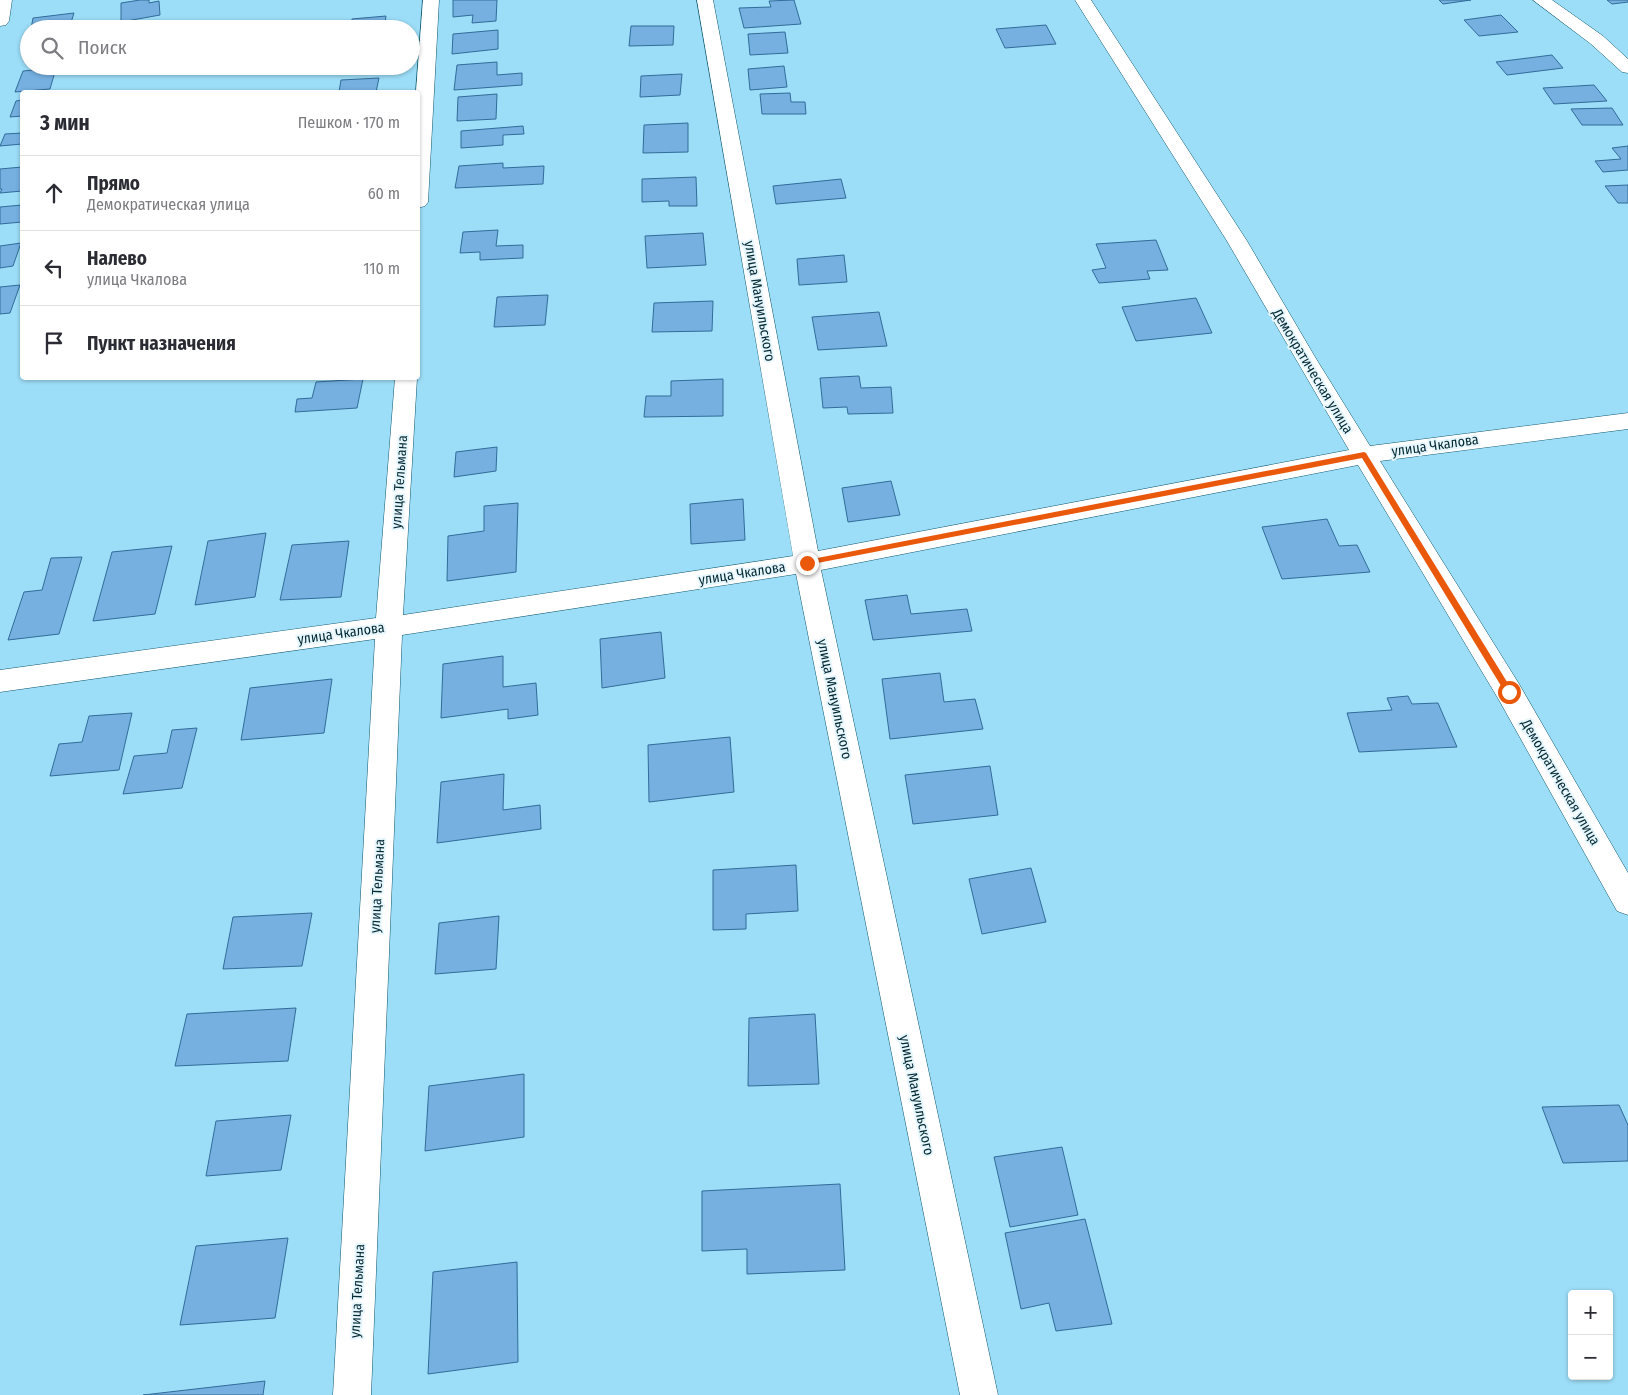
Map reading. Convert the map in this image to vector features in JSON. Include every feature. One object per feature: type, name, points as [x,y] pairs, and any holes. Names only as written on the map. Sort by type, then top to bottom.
[{"type":"street","points":[[420,171],[431,0]]},
{"type":"street","name":"улица Мануильского","points":[[705,0],[807,563],[979,1395]]},
{"type":"street","name":"Демократическая улица","points":[[1083,0],[1238,241],[1304,357],[1509,692],[1628,901]]},
{"type":"street","points":[[1541,0],[1597,40],[1628,68]]},
{"type":"street","name":"улица Тельмана","points":[[352,1395],[389,627],[406,380]]},
{"type":"street","name":"улица Чкалова","points":[[0,681],[389,627],[807,563],[1364,455],[1628,420]]},
{"type":"building","points":[[140,0],[149,0],[149,3],[159,1],[160,15],[121,20],[121,3]]},
{"type":"building","points":[[453,0],[497,0],[496,21],[472,23],[473,15],[453,17]]},
{"type":"building","points":[[794,0],[801,24],[744,28],[739,8],[771,7],[769,1]]},
{"type":"building","points":[[1439,0],[1471,0],[1443,4]]},
{"type":"building","points":[[1607,0],[1628,0],[1628,2],[1612,4]]},
{"type":"building","points":[[74,13],[72,20],[33,20],[33,18]]},
{"type":"building","points":[[1501,15],[1518,32],[1479,36],[1464,20]]},
{"type":"building","points":[[386,16],[385,20],[352,19]]},
{"type":"building","points":[[1046,25],[1056,44],[1005,48],[996,29]]},
{"type":"building","points":[[631,26],[674,26],[673,45],[629,46]]},
{"type":"building","points":[[498,30],[498,49],[452,54],[453,34]]},
{"type":"building","points":[[785,32],[788,53],[750,55],[748,34]]},
{"type":"building","points":[[1552,55],[1563,68],[1507,75],[1496,62]]},
{"type":"building","points":[[497,62],[497,75],[522,73],[522,85],[454,90],[457,65]]},
{"type":"building","points":[[784,66],[787,87],[750,90],[748,69]]},
{"type":"building","points":[[682,74],[680,95],[640,97],[641,76]]},
{"type":"building","points":[[21,75],[54,75],[50,89],[20,90],[15,92]]},
{"type":"building","points":[[379,78],[376,90],[339,90],[341,80]]},
{"type":"building","points":[[1594,85],[1607,101],[1554,104],[1543,88]]},
{"type":"building","points":[[790,93],[791,102],[805,102],[806,114],[762,114],[760,94]]},
{"type":"building","points":[[497,94],[496,119],[457,121],[458,97]]},
{"type":"building","points":[[20,100],[20,116],[10,117],[16,101]]},
{"type":"building","points":[[1612,108],[1623,125],[1582,125],[1571,109]]},
{"type":"building","points":[[688,123],[688,152],[643,153],[644,125]]},
{"type":"building","points":[[523,126],[524,134],[503,135],[503,145],[461,148],[461,131]]},
{"type":"building","points":[[20,133],[20,144],[0,146],[5,134]]},
{"type":"building","points":[[1628,146],[1628,170],[1603,172],[1595,161],[1621,159],[1612,148]]},
{"type":"building","points":[[503,163],[503,168],[544,166],[543,184],[455,188],[459,166]]},
{"type":"building","points":[[20,167],[20,191],[0,193],[2,189],[0,189],[0,169]]},
{"type":"building","points":[[696,177],[697,206],[669,206],[669,201],[642,202],[642,179]]},
{"type":"building","points":[[841,179],[846,198],[776,204],[773,186]]},
{"type":"building","points":[[1628,185],[1628,203],[1618,203],[1605,186]]},
{"type":"building","points":[[20,205],[20,222],[0,224],[0,207]]},
{"type":"building","points":[[498,230],[496,246],[523,245],[523,258],[480,260],[480,252],[460,253],[463,232]]},
{"type":"building","points":[[703,233],[706,265],[647,268],[645,236]]},
{"type":"building","points":[[1156,240],[1168,270],[1147,271],[1150,279],[1099,283],[1092,270],[1106,268],[1096,244]]},
{"type":"building","points":[[20,243],[13,266],[0,268],[0,246]]},
{"type":"building","points":[[844,255],[847,282],[799,285],[797,259]]},
{"type":"building","points":[[20,285],[10,313],[0,314],[0,287]]},
{"type":"building","points":[[548,295],[545,325],[494,327],[497,297]]},
{"type":"building","points":[[1196,298],[1212,333],[1136,341],[1122,307]]},
{"type":"building","points":[[713,301],[712,331],[652,332],[654,303]]},
{"type":"building","points":[[879,312],[887,346],[818,350],[812,317]]},
{"type":"building","points":[[859,376],[861,388],[891,387],[893,413],[848,414],[847,407],[823,408],[820,378]]},
{"type":"building","points":[[723,379],[723,416],[644,417],[646,396],[671,396],[671,381]]},
{"type":"building","points":[[363,380],[357,408],[295,412],[297,399],[312,398],[316,382]]},
{"type":"building","points":[[497,447],[496,471],[454,477],[456,452]]},
{"type":"building","points":[[891,481],[900,515],[848,522],[842,488]]},
{"type":"building","points":[[743,499],[745,540],[691,544],[690,504]]},
{"type":"building","points":[[518,503],[516,572],[447,581],[448,536],[484,531],[484,506]]},
{"type":"building","points":[[1327,519],[1339,546],[1357,545],[1370,572],[1282,579],[1262,527]]},
{"type":"building","points":[[266,533],[255,597],[195,605],[208,541]]},
{"type":"building","points":[[349,541],[341,597],[280,600],[292,545]]},
{"type":"building","points":[[172,546],[155,614],[93,621],[112,552]]},
{"type":"building","points":[[82,557],[59,634],[8,640],[24,592],[42,590],[51,558]]},
{"type":"building","points":[[907,595],[911,614],[967,609],[972,631],[873,640],[865,600]]},
{"type":"building","points":[[661,632],[665,678],[602,688],[600,639]]},
{"type":"building","points":[[503,656],[503,687],[536,683],[538,715],[508,719],[508,709],[441,718],[443,664]]},
{"type":"building","points":[[940,673],[944,702],[975,699],[983,729],[890,739],[882,679]]},
{"type":"building","points":[[332,679],[324,733],[241,740],[250,688]]},
{"type":"building","points":[[1408,696],[1412,704],[1438,703],[1457,747],[1359,752],[1347,713],[1392,710],[1387,698]]},
{"type":"building","points":[[132,713],[119,770],[50,776],[59,744],[82,742],[89,716]]},
{"type":"building","points":[[197,728],[182,788],[123,794],[134,756],[167,753],[172,730]]},
{"type":"building","points":[[730,737],[734,792],[649,802],[648,745]]},
{"type":"building","points":[[990,766],[998,815],[913,824],[905,775]]},
{"type":"building","points":[[504,774],[503,810],[540,805],[541,829],[437,843],[441,782]]},
{"type":"building","points":[[796,865],[798,911],[746,914],[746,929],[713,930],[713,870]]},
{"type":"building","points":[[1031,868],[1046,922],[982,934],[969,879]]},
{"type":"building","points":[[312,913],[302,966],[223,969],[233,917]]},
{"type":"building","points":[[499,916],[496,969],[435,974],[439,923]]},
{"type":"building","points":[[296,1008],[288,1061],[175,1066],[187,1014]]},
{"type":"building","points":[[815,1014],[819,1084],[748,1086],[749,1018]]},
{"type":"building","points":[[524,1074],[524,1137],[425,1151],[429,1086]]},
{"type":"building","points":[[1619,1105],[1628,1125],[1628,1161],[1563,1163],[1542,1107]]},
{"type":"building","points":[[291,1115],[281,1170],[206,1176],[216,1121]]},
{"type":"building","points":[[1062,1147],[1078,1215],[1010,1227],[994,1157]]},
{"type":"building","points":[[840,1184],[845,1270],[747,1274],[747,1249],[702,1251],[702,1191]]},
{"type":"building","points":[[1085,1219],[1112,1324],[1056,1331],[1049,1303],[1021,1309],[1005,1233]]},
{"type":"building","points":[[288,1238],[275,1318],[180,1325],[196,1246]]},
{"type":"building","points":[[517,1262],[518,1362],[428,1374],[433,1272]]},
{"type":"building","points":[[265,1381],[263,1395],[143,1395]]},
{"type":"route","points":[[807,563],[1364,455],[1509,692]]}]
